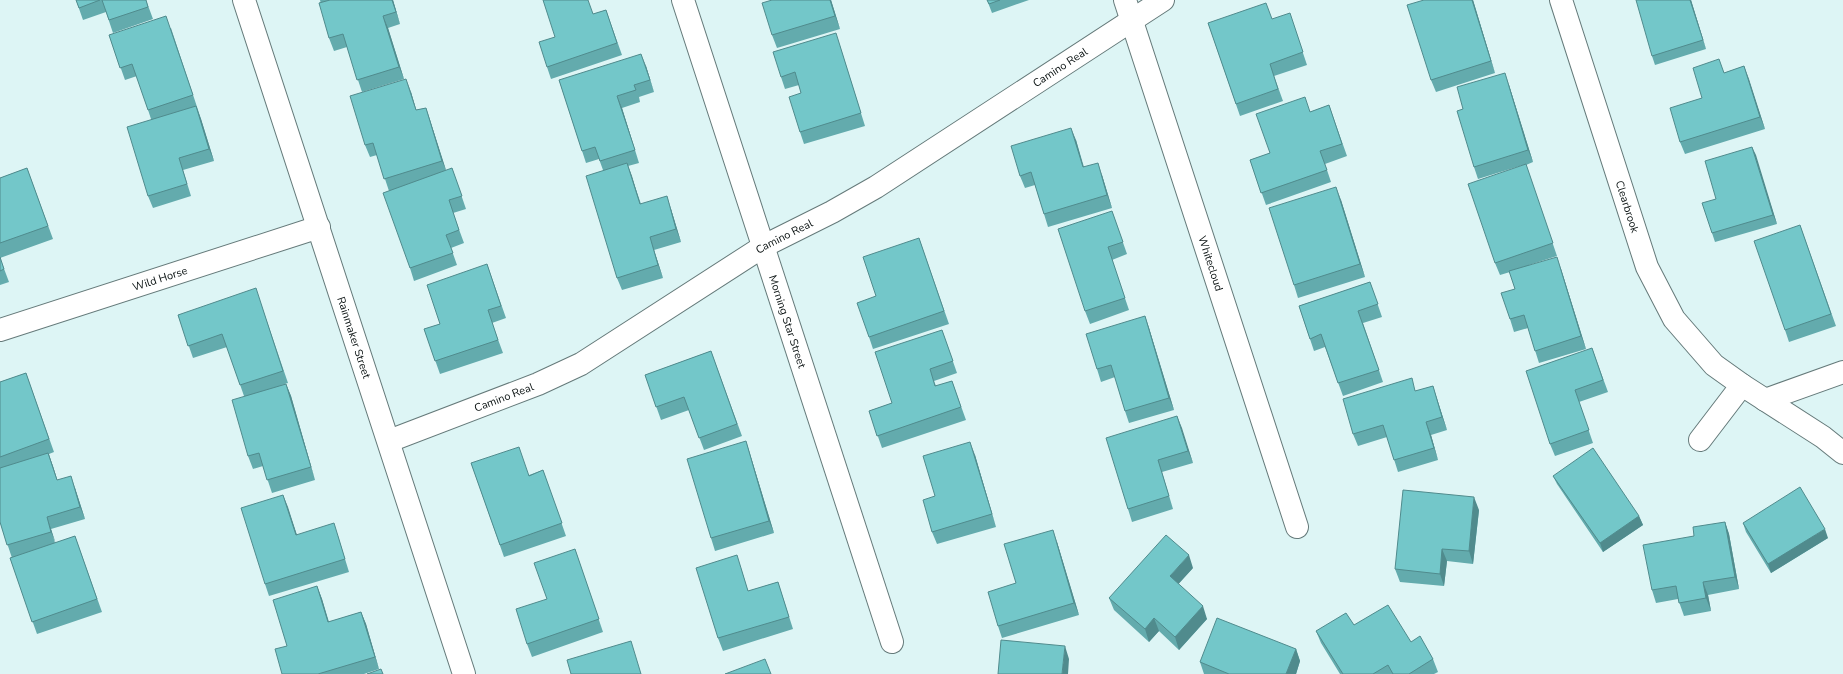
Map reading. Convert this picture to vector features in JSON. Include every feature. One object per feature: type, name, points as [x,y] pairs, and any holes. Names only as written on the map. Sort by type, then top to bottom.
[{"type":"street","name":"Rainmaker Street","points":[[244,0],[464,674]]},
{"type":"street","name":"Morning Star Street","points":[[684,0],[892,642]]},
{"type":"street","name":"Whitecloud","points":[[1125,0],[1297,527]]},
{"type":"street","name":"Camino Real","points":[[389,441],[538,384],[581,364],[764,246],[832,212],[876,187],[1163,0]]},
{"type":"street","name":"Clearbrook","points":[[1561,0],[1647,267],[1674,319],[1714,365],[1742,385],[1823,437],[1843,453]]},
{"type":"street","name":"Wild Horse","points":[[0,330],[319,227]]},
{"type":"street","points":[[1765,400],[1843,372]]},
{"type":"street","points":[[1700,440],[1742,385]]},
{"type":"building","points":[[76,0],[100,0],[79,8]]},
{"type":"building","points":[[102,0],[146,0],[148,7],[109,20]]},
{"type":"building","points":[[330,0],[392,0],[396,12],[383,16],[399,67],[357,80],[343,34],[329,38],[319,3]]},
{"type":"building","points":[[543,0],[588,0],[593,14],[606,10],[617,43],[547,67],[539,42],[555,37]]},
{"type":"building","points":[[772,0],[830,0],[835,16],[772,35],[762,3]]},
{"type":"building","points":[[987,0],[1000,0],[989,4]]},
{"type":"building","points":[[1424,0],[1472,0],[1491,61],[1431,80],[1407,5]]},
{"type":"building","points":[[1636,0],[1690,0],[1703,40],[1652,56]]},
{"type":"building","points":[[1266,3],[1272,19],[1290,13],[1303,52],[1270,64],[1278,89],[1236,104],[1208,23]]},
{"type":"building","points":[[166,16],[193,95],[148,110],[132,64],[120,68],[109,35]]},
{"type":"building","points":[[836,33],[861,113],[800,132],[789,97],[801,93],[795,72],[781,77],[773,52]]},
{"type":"building","points":[[641,54],[650,80],[634,85],[636,90],[617,96],[635,150],[600,161],[595,147],[582,151],[559,80]]},
{"type":"building","points":[[1719,59],[1724,73],[1744,66],[1760,117],[1680,142],[1670,108],[1702,98],[1693,68]]},
{"type":"building","points":[[1505,73],[1528,150],[1474,167],[1457,111],[1463,109],[1457,87]]},
{"type":"building","points":[[406,79],[416,110],[426,108],[442,161],[384,179],[373,143],[365,145],[350,96]]},
{"type":"building","points":[[1305,97],[1310,112],[1329,105],[1342,144],[1320,151],[1327,170],[1261,193],[1250,160],[1270,153],[1256,114]]},
{"type":"building","points":[[196,106],[209,149],[179,158],[187,184],[148,196],[127,127]]},
{"type":"building","points":[[1071,128],[1083,167],[1098,163],[1107,195],[1044,214],[1031,172],[1020,176],[1011,146]]},
{"type":"building","points":[[1752,147],[1773,215],[1712,233],[1702,203],[1716,199],[1705,161]]},
{"type":"building","points":[[627,163],[640,204],[667,196],[676,229],[650,237],[658,265],[617,278],[586,176]]},
{"type":"building","points":[[1526,164],[1553,243],[1495,263],[1468,184]]},
{"type":"building","points":[[27,168],[48,226],[0,243],[0,178]]},
{"type":"building","points":[[452,168],[462,196],[449,200],[459,230],[446,235],[453,253],[410,268],[383,193]]},
{"type":"building","points":[[1336,187],[1360,264],[1294,285],[1269,208]]},
{"type":"building","points":[[1112,211],[1123,242],[1108,247],[1125,298],[1085,311],[1058,229]]},
{"type":"building","points":[[1800,225],[1831,314],[1785,330],[1754,241]]},
{"type":"building","points":[[919,238],[944,311],[869,337],[857,303],[876,296],[863,257]]},
{"type":"building","points":[[0,257],[4,269],[0,271]]},
{"type":"building","points":[[1557,257],[1581,336],[1535,351],[1524,315],[1510,319],[1501,293],[1515,289],[1509,271]]},
{"type":"building","points":[[487,264],[501,306],[488,310],[498,340],[435,361],[424,329],[440,324],[427,285]]},
{"type":"building","points":[[1370,282],[1378,304],[1358,311],[1379,370],[1338,383],[1321,334],[1310,339],[1299,306]]},
{"type":"building","points":[[256,288],[283,371],[240,385],[222,334],[188,346],[178,315]]},
{"type":"building","points":[[1145,316],[1169,398],[1125,411],[1111,365],[1097,369],[1086,334]]},
{"type":"building","points":[[942,330],[953,361],[930,369],[935,386],[952,381],[961,407],[877,436],[869,411],[892,403],[875,352]]},
{"type":"building","points":[[1592,348],[1603,380],[1575,390],[1589,430],[1550,444],[1526,371]]},
{"type":"building","points":[[711,351],[737,424],[699,438],[684,397],[656,407],[645,375]]},
{"type":"building","points":[[26,373],[49,439],[0,457],[0,382]]},
{"type":"building","points":[[1412,378],[1415,391],[1433,386],[1442,417],[1426,422],[1434,448],[1394,460],[1383,425],[1353,434],[1343,399]]},
{"type":"building","points":[[286,384],[311,467],[267,480],[259,453],[248,456],[232,400]]},
{"type":"building","points":[[1177,416],[1188,451],[1158,460],[1169,496],[1128,509],[1106,438]]},
{"type":"building","points":[[746,441],[769,521],[711,538],[687,459]]},
{"type":"building","points":[[970,442],[992,514],[932,532],[923,500],[935,496],[923,456]]},
{"type":"building","points":[[519,447],[529,476],[543,470],[562,523],[500,545],[471,463]]},
{"type":"building","points":[[1593,448],[1639,516],[1600,543],[1553,476]]},
{"type":"building","points":[[48,453],[57,480],[71,476],[80,507],[47,517],[51,532],[7,545],[0,522],[0,468]]},
{"type":"building","points":[[1800,487],[1825,529],[1768,564],[1743,523]]},
{"type":"building","points":[[1403,490],[1474,497],[1469,551],[1442,549],[1440,574],[1395,569]]},
{"type":"building","points":[[283,495],[296,535],[334,523],[345,559],[265,584],[241,508]]},
{"type":"building","points":[[1725,522],[1735,577],[1703,582],[1706,598],[1679,603],[1676,586],[1652,590],[1643,545],[1694,536],[1693,527]]},
{"type":"building","points":[[1053,530],[1074,603],[998,626],[988,592],[1016,583],[1004,544]]},
{"type":"building","points":[[1166,535],[1189,555],[1170,576],[1203,606],[1175,637],[1154,618],[1145,629],[1109,598]]},
{"type":"building","points":[[75,536],[97,599],[32,622],[10,558]]},
{"type":"building","points":[[575,549],[599,619],[527,644],[516,609],[547,599],[534,563]]},
{"type":"building","points":[[737,555],[748,591],[778,582],[789,617],[718,638],[696,568]]},
{"type":"building","points":[[317,586],[328,622],[361,612],[375,657],[318,674],[282,674],[275,649],[287,646],[273,600]]},
{"type":"building","points":[[1388,605],[1411,642],[1420,636],[1433,659],[1409,674],[1393,674],[1388,665],[1373,674],[1343,674],[1316,631],[1346,613],[1354,625]]},
{"type":"building","points":[[1217,618],[1296,649],[1286,674],[1229,674],[1200,662]]},
{"type":"building","points":[[1001,640],[1065,646],[1062,674],[998,674]]},
{"type":"building","points":[[631,641],[641,674],[571,674],[567,660]]},
{"type":"building","points":[[765,659],[771,674],[725,674]]},
{"type":"building","points":[[381,669],[383,674],[367,674]]}]
